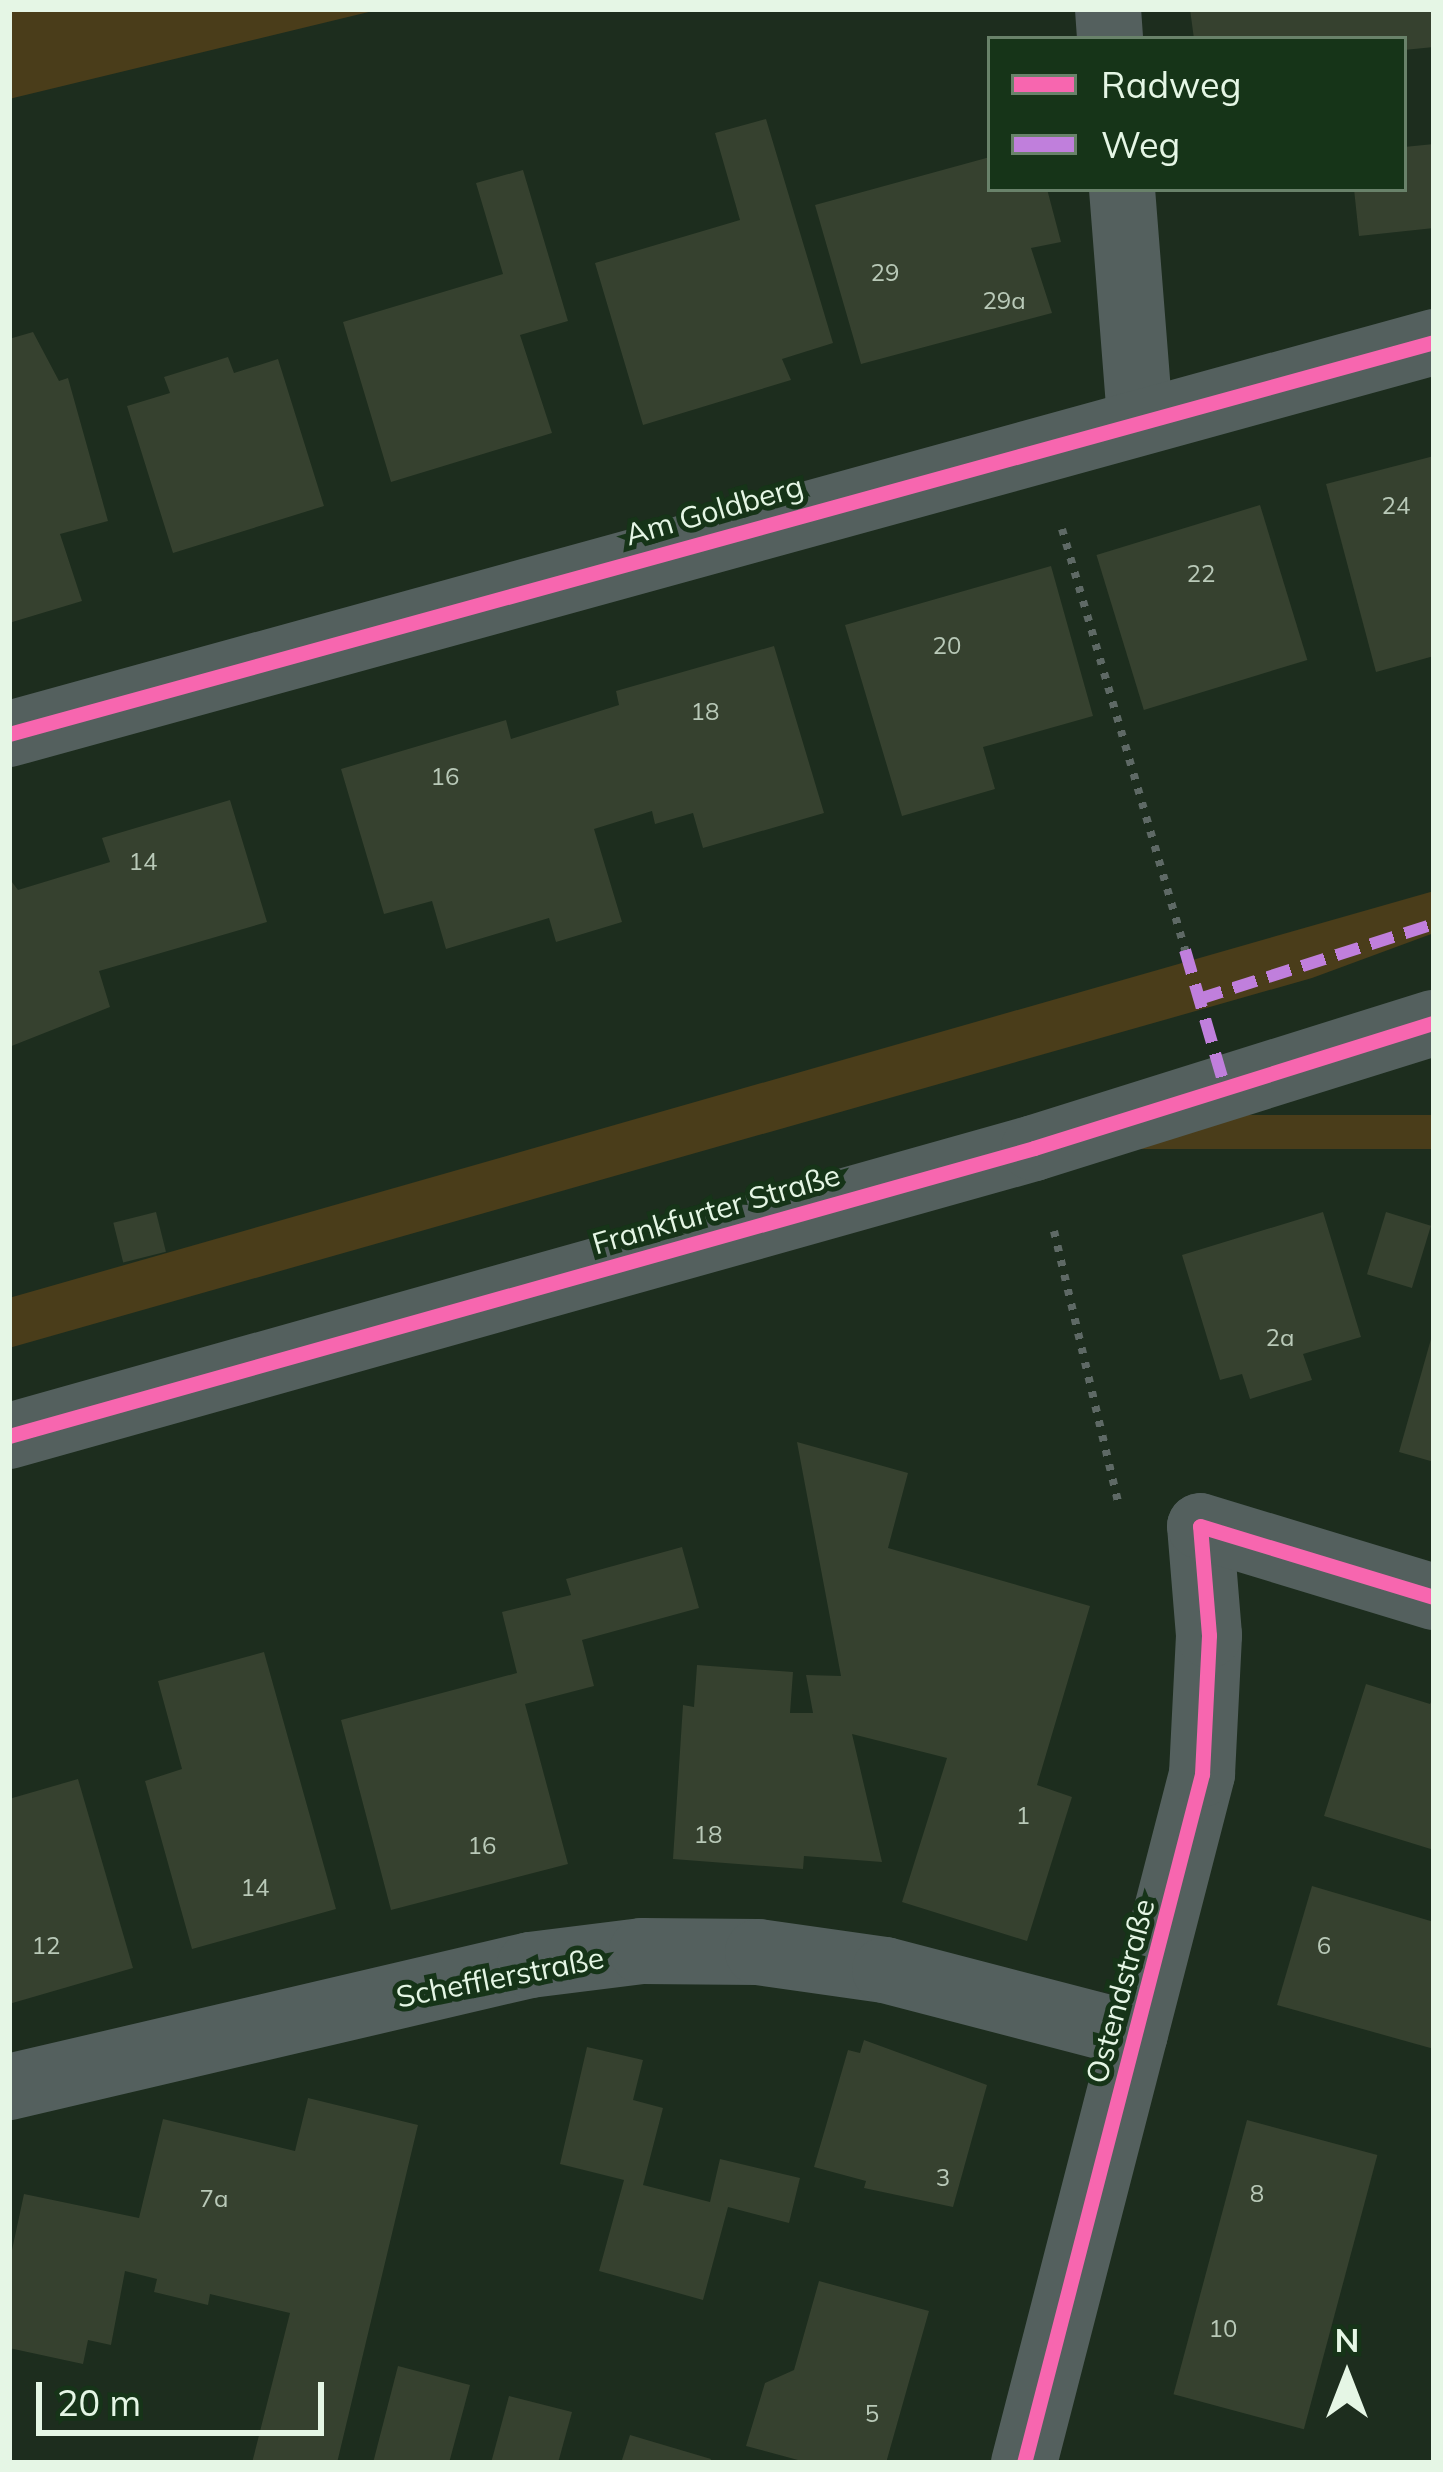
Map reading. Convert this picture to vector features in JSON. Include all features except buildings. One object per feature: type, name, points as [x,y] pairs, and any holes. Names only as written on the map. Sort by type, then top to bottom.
[{"type":"street","points":[[1122,192],[1140,418]]},
{"type":"street","name":"Am Goldberg","points":[[9,734],[1140,418],[1434,342]]},
{"type":"street","name":"Frankfurter Straße","points":[[9,1436],[1034,1148],[1434,1023]]},
{"type":"street","name":"Ostendstraße","points":[[1024,2463],[1192,1829],[1208,1734],[1200,1526],[1434,1597]]},
{"type":"street","name":"Schefflerstraße","points":[[9,2087],[530,1965],[642,1951],[758,1952],[884,1970],[1135,2036]]},
{"type":"path","points":[[1038,447],[1185,950]]},
{"type":"path","points":[[1034,1148],[1104,1444]]},
{"type":"shaded area","points":[[9,9],[381,9],[9,99]]},
{"type":"shaded area","points":[[1434,891],[1434,933],[1312,978],[9,1348],[9,1298]]},
{"type":"shaded area","points":[[1048,1115],[1434,1115],[1434,1149],[1048,1149]]},
{"type":"marked path","points":[[1199,999],[1434,924]]},
{"type":"marked path","points":[[1185,950],[1225,1088]]},
{"type":"cycle path","points":[[9,734],[1434,342]]},
{"type":"cycle path","points":[[9,1436],[1034,1148],[1434,1023]]},
{"type":"cycle path","points":[[1024,2463],[1202,1774],[1209,1635],[1200,1526],[1434,1597]]}]
